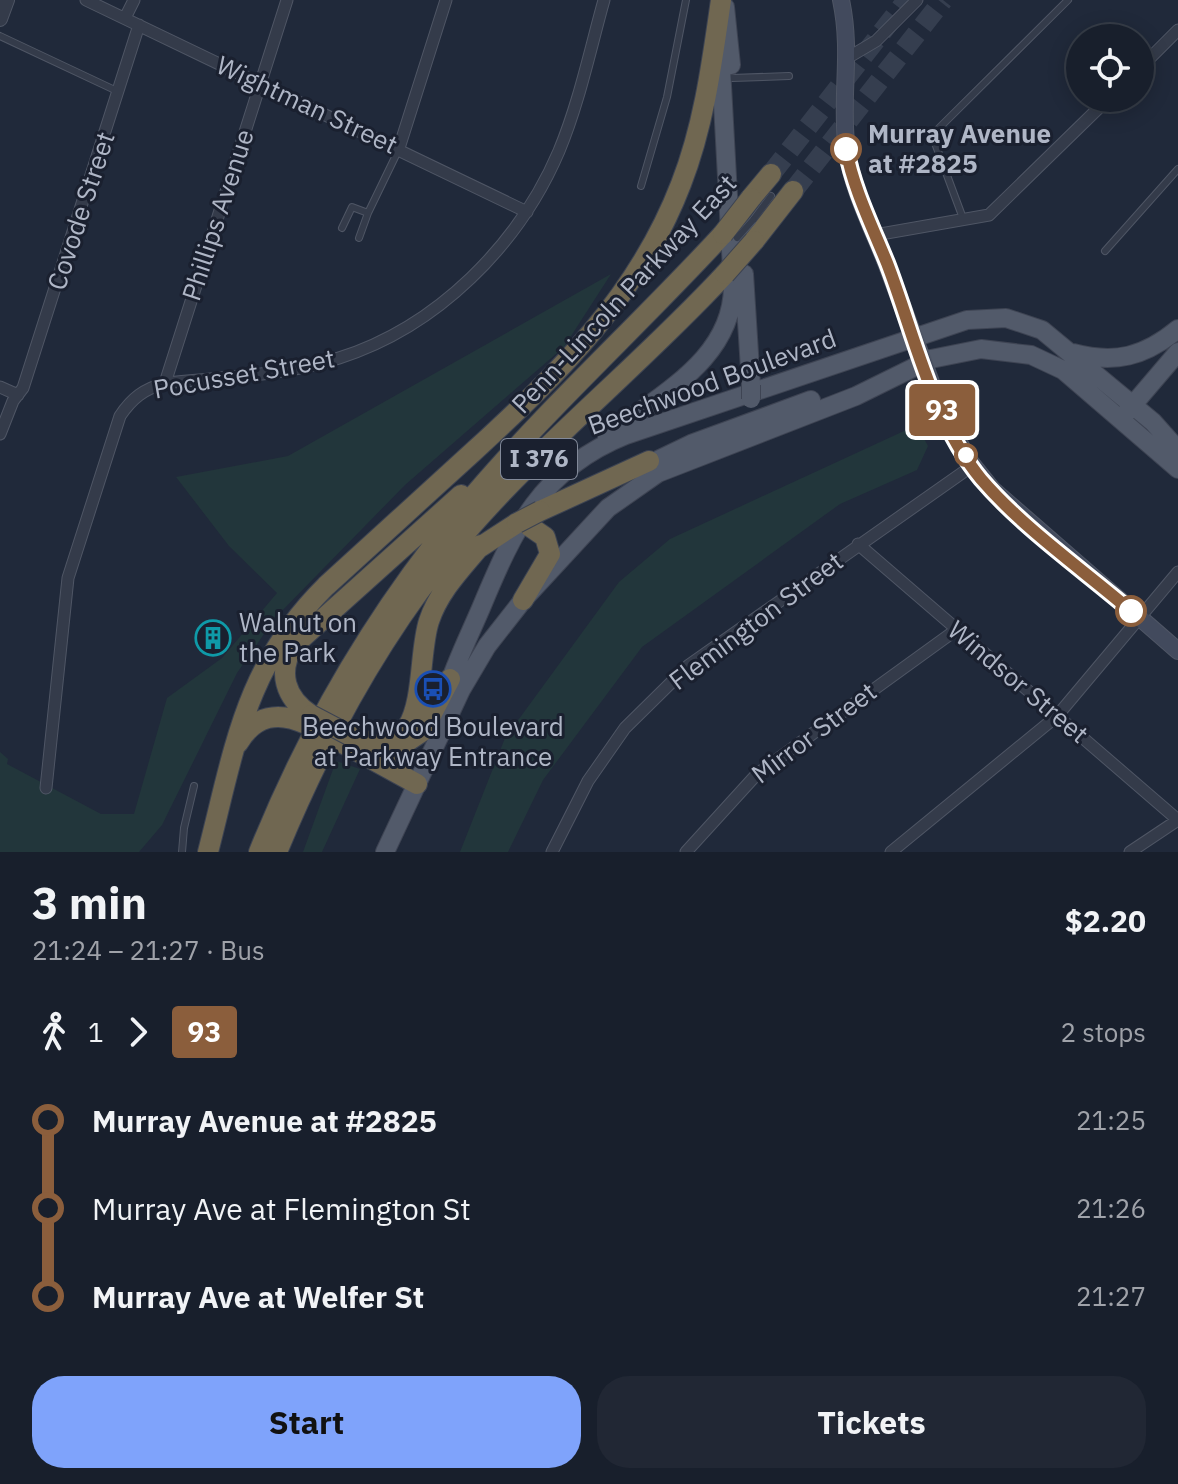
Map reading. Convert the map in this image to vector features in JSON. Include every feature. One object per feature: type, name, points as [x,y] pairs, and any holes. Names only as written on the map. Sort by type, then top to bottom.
[{"type":"highway","points":[[208,852],[245,708],[262,671],[303,610],[557,374],[628,288],[662,227],[688,165],[706,98],[722,0]]},
{"type":"highway","name":"Penn-Lincoln Parkway East","points":[[277,852],[308,782],[348,706],[399,623],[441,563],[486,511],[725,274],[738,238],[771,174]]},
{"type":"highway","name":"Penn-Lincoln Parkway East","points":[[259,852],[310,742],[365,644],[443,533],[524,439],[672,289],[793,191]]},
{"type":"highway","points":[[309,720],[293,699],[285,681],[287,659],[299,639],[524,439]]},
{"type":"highway","points":[[399,623],[483,544],[649,461]]},
{"type":"highway","points":[[523,600],[550,554],[545,537],[529,520]]},
{"type":"highway","points":[[351,745],[394,737],[411,723],[419,702],[421,653],[432,614],[446,588],[483,544]]},
{"type":"highway","points":[[351,745],[395,751],[418,737],[450,679]]},
{"type":"highway","points":[[234,750],[248,728],[266,717],[309,720],[417,784]]},
{"type":"highway","points":[[289,852],[308,782]]},
{"type":"main road","points":[[722,0],[732,78],[753,420]]},
{"type":"main road","points":[[583,456],[703,361],[719,341],[730,315],[733,287],[720,66],[722,0]]},
{"type":"main road","points":[[841,0],[849,57],[846,143],[875,235],[938,401],[972,466],[1008,505],[1178,651]]},
{"type":"main road","name":"Beechwood Boulevard","points":[[417,784],[450,679],[517,527],[542,492],[583,456],[638,431],[976,318],[995,317],[1025,322],[1042,330],[1070,353],[1178,469]]},
{"type":"main road","points":[[1070,353],[1121,360],[1142,353],[1178,329]]},
{"type":"main road","name":"Beechwood Boulevard","points":[[385,852],[469,674],[523,600],[617,500],[658,473],[856,396],[931,359],[981,349],[1031,355],[1078,379],[1127,412],[1161,429],[1178,450]]},
{"type":"main road","points":[[1127,412],[1178,352]]},
{"type":"main road","points":[[1142,353],[1161,372]]},
{"type":"main road","points":[[572,550],[611,491],[649,461],[753,420],[931,359]]},
{"type":"main road","points":[[1161,372],[1149,399],[1161,429]]},
{"type":"street","points":[[0,19],[7,0]]},
{"type":"street","name":"Wightman Street","points":[[86,0],[527,212]]},
{"type":"street","points":[[125,18],[134,0]]},
{"type":"street","name":"Phillips Avenue","points":[[165,383],[287,0]]},
{"type":"street","points":[[399,148],[446,0]]},
{"type":"street","name":"Pocusset Street","points":[[46,788],[68,578],[120,416],[129,402],[147,388],[165,383],[293,369],[339,358],[386,340],[458,290],[527,212],[558,153],[573,112],[604,0]]},
{"type":"street","points":[[849,57],[865,50],[902,6],[917,0]]},
{"type":"street","name":"Covode Street","points":[[0,434],[18,395],[64,266],[139,25]]},
{"type":"street","points":[[1154,54],[1178,30]]},
{"type":"street","points":[[875,235],[983,218],[994,211],[1095,112]]},
{"type":"street","points":[[0,387],[18,395]]},
{"type":"street","name":"Flemington Street","points":[[552,852],[588,781],[625,728],[689,665],[972,466]]},
{"type":"street","name":"Windsor Street","points":[[858,544],[1178,820]]},
{"type":"street","points":[[891,852],[1057,716],[1178,572]]},
{"type":"street","name":"Mirror Street","points":[[686,852],[757,774],[956,630]]},
{"type":"street","points":[[1130,852],[1178,820]]},
{"type":"lane","points":[[641,186],[667,97],[686,0]]},
{"type":"lane","points":[[964,221],[932,135],[1068,0]]},
{"type":"lane","points":[[0,36],[119,92]]},
{"type":"lane","points":[[732,78],[789,76]]},
{"type":"lane","points":[[359,238],[399,148]]},
{"type":"lane","points":[[1105,251],[1178,169]]},
{"type":"lane","points":[[738,238],[753,220],[761,197]]},
{"type":"lane","points":[[342,228],[352,207],[368,213]]},
{"type":"lane","points":[[672,289],[693,309]]},
{"type":"lane","points":[[182,852],[194,786]]},
{"type":"green space","points":[[611,274],[564,347],[405,485],[275,618],[237,673],[162,825],[139,852],[0,852],[0,752],[8,759],[7,764],[101,814],[134,814],[167,698],[222,658],[277,593],[229,546],[176,477],[288,456]]},
{"type":"green space","points":[[917,425],[928,446],[917,470],[840,504],[642,647],[543,780],[508,852],[460,852],[505,738],[619,582],[670,539]]},
{"type":"green space","points":[[336,761],[360,769],[322,852],[303,852]]},
{"type":"tunnel","points":[[771,174],[907,0]]},
{"type":"tunnel","points":[[793,191],[943,0]]},
{"type":"bus line","name":"93","points":[[846,149],[857,187],[938,401],[967,458],[981,479],[1008,505],[1131,611]]},
{"type":"place","name":"Murray Avenue at #2825","points":[[846,149]]},
{"type":"place","name":"Walnut on the Park","points":[[213,638]]},
{"type":"place","name":"Beechwood Boulevard at Parkway Entrance","points":[[433,689]]}]
